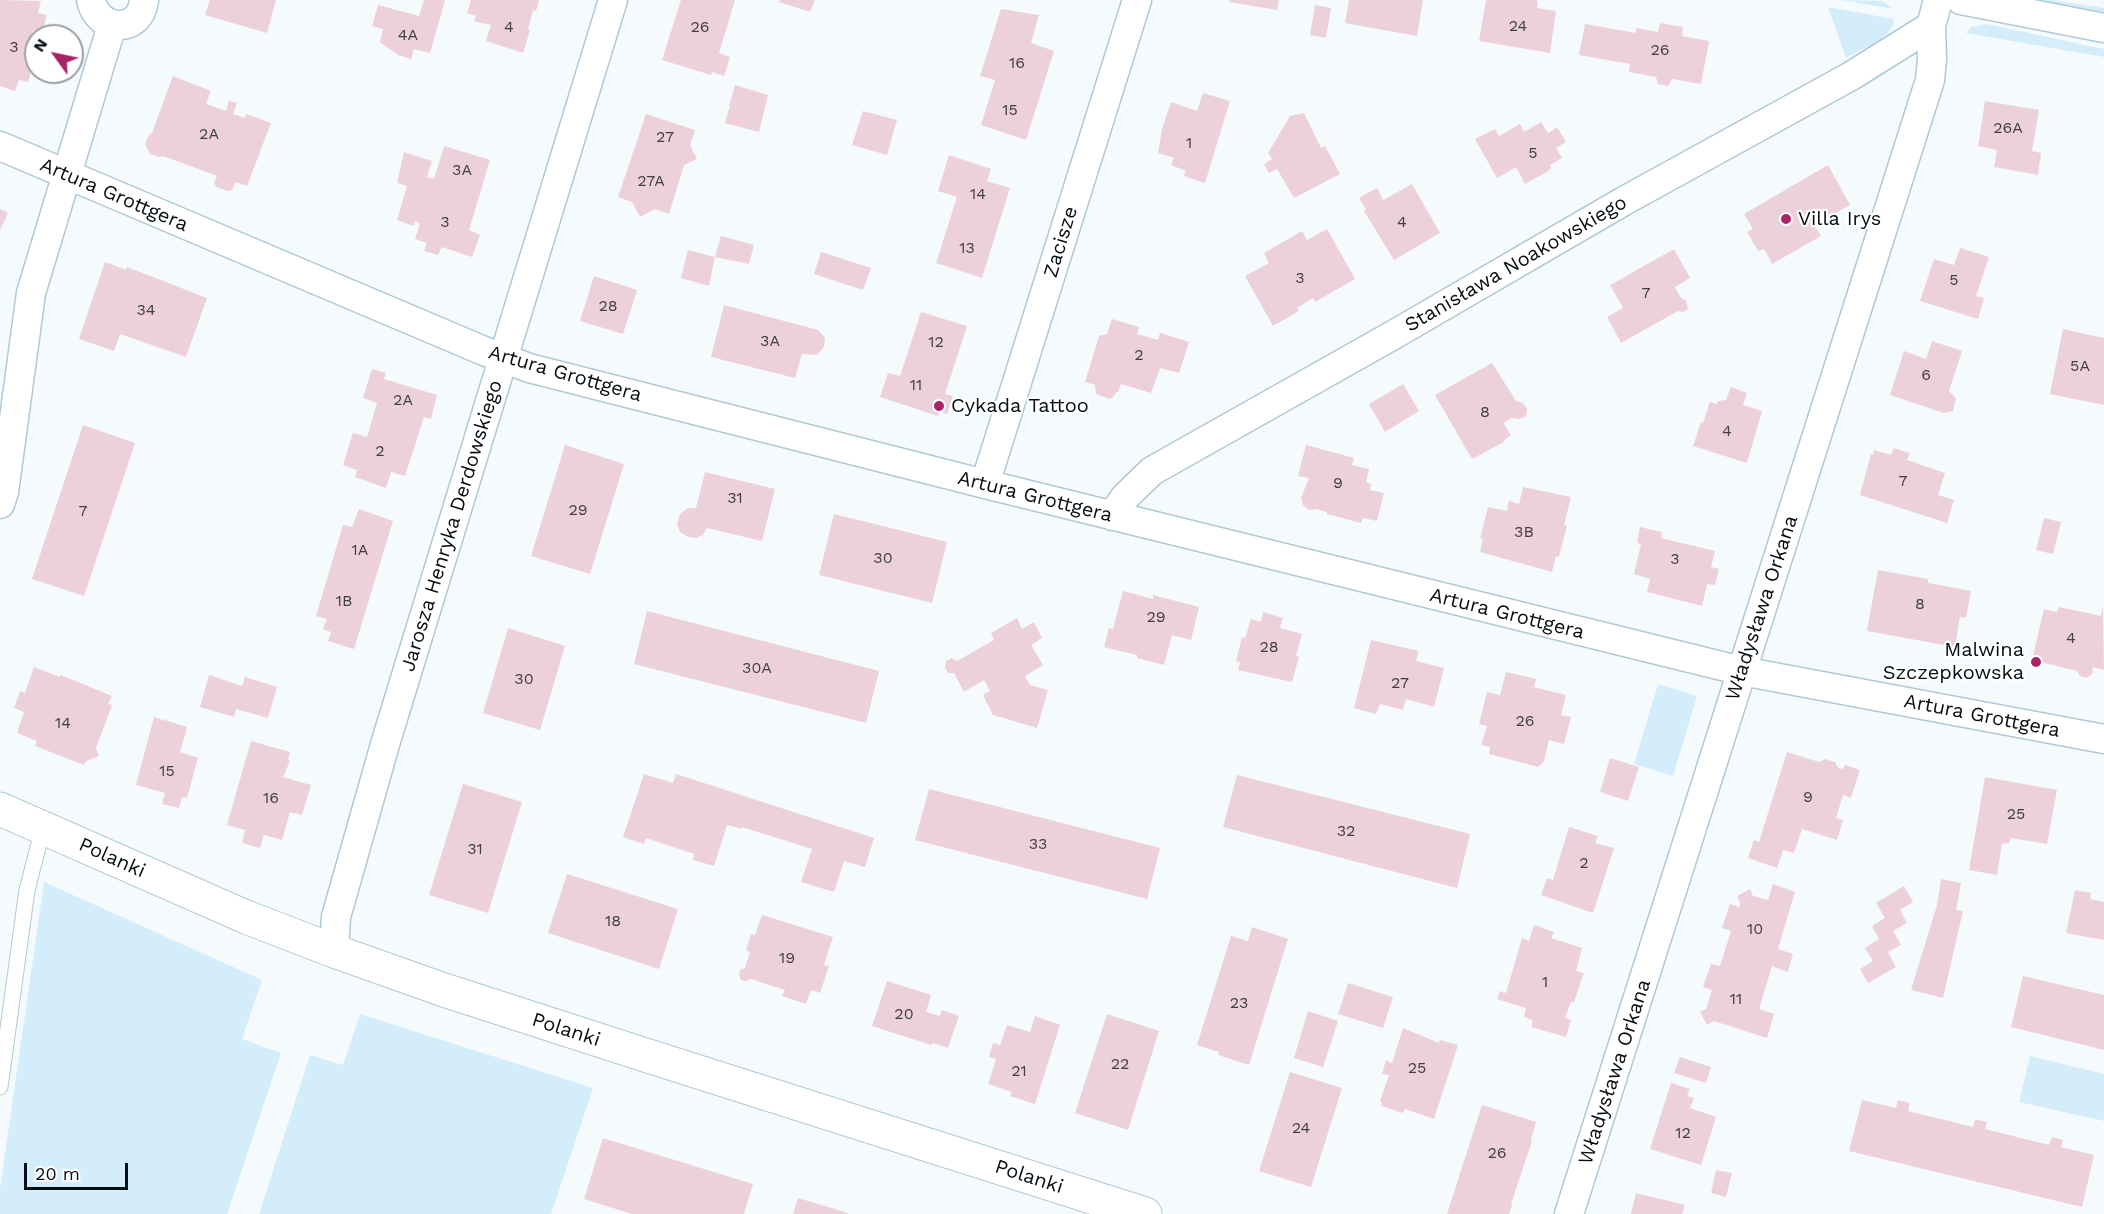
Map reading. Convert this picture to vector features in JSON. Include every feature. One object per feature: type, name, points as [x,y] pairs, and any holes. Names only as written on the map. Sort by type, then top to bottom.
[{"type":"street","points":[[91,0],[97,16],[112,25],[129,23],[137,18],[142,11],[144,0]]},
{"type":"street","name":"Jarosza Henryka Derdowskiego","points":[[334,951],[336,917],[386,741],[613,0]]},
{"type":"street","name":"Zacisze","points":[[985,484],[1137,0]]},
{"type":"street","points":[[1961,0],[2104,28]]},
{"type":"street","name":"Stanisława Noakowskiego","points":[[1112,516],[1125,497],[1152,471],[1284,398],[1364,349],[1395,334],[1624,201],[1851,76],[1934,13]]},
{"type":"street","name":"Władysława Orkana","points":[[1569,1214],[1930,80],[1934,13]]},
{"type":"street","points":[[0,504],[4,492],[31,293],[112,25]]},
{"type":"street","name":"Artura Grottgera","points":[[0,146],[503,358],[540,371],[1112,516],[1743,671],[2104,739]]},
{"type":"street","name":"Polanki","points":[[0,809],[246,917],[334,951],[444,990],[1132,1212]]},
{"type":"lane","points":[[0,1087],[27,890],[43,828]]},
{"type":"shaded area","points":[[1841,0],[1882,1],[1894,9]]},
{"type":"shaded area","points":[[2027,0],[2051,0],[2104,8],[2104,16]]},
{"type":"shaded area","points":[[1828,7],[1894,19],[1893,25],[1883,37],[1846,58]]},
{"type":"shaded area","points":[[1986,24],[2104,49],[2104,57],[1966,33],[1971,27]]},
{"type":"shaded area","points":[[1658,684],[1697,696],[1673,776],[1634,764]]},
{"type":"shaded area","points":[[44,882],[262,980],[242,1039],[281,1053],[227,1214],[0,1214],[0,1189]]},
{"type":"shaded area","points":[[360,1014],[593,1088],[551,1214],[259,1214],[310,1055],[343,1065]]},
{"type":"shaded area","points":[[2030,1056],[2104,1074],[2104,1121],[2019,1102]]},
{"type":"building","points":[[0,0],[41,1],[38,13],[47,15],[44,24],[24,24],[24,81],[19,80],[15,91],[0,86]]},
{"type":"building","points":[[210,0],[276,0],[267,33],[205,15]]},
{"type":"building","points":[[424,0],[445,0],[430,53],[414,49],[411,59],[398,55],[380,42],[383,29],[372,26],[378,5],[419,16]]},
{"type":"building","points":[[471,0],[539,0],[536,11],[533,10],[523,53],[486,41],[491,25],[474,21],[476,16],[467,13]]},
{"type":"building","points":[[681,0],[735,0],[719,53],[730,57],[724,76],[712,72],[711,75],[662,60]]},
{"type":"building","points":[[780,0],[815,0],[810,12],[779,2]]},
{"type":"building","points":[[1229,0],[1279,0],[1277,10],[1229,2]]},
{"type":"building","points":[[1349,0],[1423,0],[1417,36],[1345,23]]},
{"type":"building","points":[[1486,0],[1534,0],[1538,1],[1537,8],[1556,11],[1550,53],[1479,41]]},
{"type":"building","points":[[1315,5],[1331,8],[1326,38],[1310,35]]},
{"type":"building","points":[[1001,9],[1039,15],[1031,43],[1054,51],[1026,140],[981,125],[995,80],[980,76]]},
{"type":"building","points":[[1660,23],[1683,27],[1682,36],[1709,41],[1701,84],[1672,79],[1668,86],[1658,84],[1656,77],[1629,72],[1630,64],[1579,55],[1585,24],[1636,33],[1636,28],[1658,32]]},
{"type":"building","points":[[173,76],[211,91],[206,104],[226,111],[229,101],[237,103],[233,114],[245,118],[246,114],[271,123],[247,186],[236,182],[232,190],[228,191],[216,187],[214,183],[217,176],[163,156],[150,154],[145,144],[152,133]]},
{"type":"building","points":[[735,85],[768,95],[759,132],[725,123]]},
{"type":"building","points":[[1203,93],[1230,101],[1205,183],[1184,176],[1186,171],[1171,165],[1174,158],[1158,153],[1162,129],[1171,102],[1197,111]]},
{"type":"building","points":[[1985,101],[2039,110],[2032,151],[2041,153],[2038,175],[1994,167],[1997,150],[1978,146]]},
{"type":"building","points":[[863,111],[897,120],[887,155],[852,145]]},
{"type":"building","points":[[1304,113],[1321,148],[1325,146],[1340,174],[1294,198],[1277,169],[1269,173],[1264,164],[1272,159],[1268,153],[1290,116]]},
{"type":"building","points":[[646,114],[695,130],[690,145],[697,159],[684,165],[669,214],[655,209],[640,217],[632,202],[618,197]]},
{"type":"building","points":[[1541,122],[1548,133],[1557,127],[1566,142],[1556,148],[1562,158],[1550,165],[1551,168],[1547,172],[1525,184],[1516,167],[1497,178],[1475,139],[1495,129],[1499,136],[1520,124],[1524,132]]},
{"type":"building","points":[[444,146],[490,160],[469,230],[480,235],[472,257],[442,247],[438,255],[424,251],[427,243],[415,239],[420,223],[415,221],[414,226],[397,220],[407,186],[397,183],[404,152],[432,161],[427,177],[434,179]]},
{"type":"building","points":[[949,155],[991,169],[987,181],[1010,188],[982,278],[936,263],[957,197],[938,191]]},
{"type":"building","name":"Villa Irys","points":[[1828,165],[1850,205],[1814,225],[1821,236],[1772,264],[1765,250],[1758,251],[1747,232],[1753,229],[1744,214]]},
{"type":"building","points":[[1412,184],[1440,233],[1394,260],[1364,211],[1366,209],[1359,198],[1377,188],[1383,200]]},
{"type":"building","points":[[0,209],[8,213],[0,230]]},
{"type":"building","points":[[1327,229],[1355,279],[1315,302],[1313,298],[1297,308],[1299,311],[1273,326],[1245,276],[1269,263],[1264,253],[1302,231],[1307,240]]},
{"type":"building","points":[[721,236],[754,245],[749,264],[715,257]]},
{"type":"building","points":[[1960,248],[1989,257],[1976,296],[1984,298],[1978,319],[1920,301],[1934,259],[1954,265]]},
{"type":"building","points":[[1674,249],[1690,278],[1675,287],[1681,298],[1686,300],[1688,309],[1683,312],[1678,311],[1621,343],[1607,317],[1623,308],[1610,285]]},
{"type":"building","points":[[688,250],[715,257],[709,286],[681,278]]},
{"type":"building","points":[[821,252],[871,268],[863,290],[814,274]]},
{"type":"building","points":[[105,262],[126,270],[127,267],[207,298],[186,357],[120,334],[114,351],[79,339]]},
{"type":"building","points":[[594,276],[637,290],[623,334],[580,321]]},
{"type":"building","points":[[724,305],[818,330],[825,338],[824,347],[817,355],[802,354],[795,378],[711,357]]},
{"type":"building","points":[[921,312],[967,326],[945,394],[953,396],[947,414],[940,411],[938,416],[880,397],[888,373],[900,376]]},
{"type":"building","points":[[1112,319],[1139,327],[1137,334],[1158,340],[1160,333],[1189,342],[1179,373],[1160,368],[1151,393],[1121,384],[1118,392],[1110,399],[1096,394],[1095,385],[1085,382],[1099,336],[1107,334]]},
{"type":"building","points":[[2063,329],[2104,338],[2104,405],[2050,394]]},
{"type":"building","points":[[1932,341],[1962,351],[1949,391],[1956,398],[1953,411],[1944,413],[1890,395],[1904,351],[1926,359]]},
{"type":"building","points":[[1492,363],[1516,401],[1523,403],[1527,409],[1526,416],[1519,419],[1512,418],[1503,423],[1511,435],[1504,442],[1472,459],[1435,395]]},
{"type":"building","points":[[372,369],[386,373],[384,379],[437,395],[431,419],[424,417],[405,476],[391,472],[386,488],[355,477],[357,470],[343,465],[353,433],[367,437],[377,403],[363,398]]},
{"type":"building","points":[[1403,384],[1419,411],[1385,432],[1369,404]]},
{"type":"building","points":[[1731,387],[1747,393],[1743,405],[1762,411],[1747,463],[1693,446],[1710,402],[1717,404],[1718,401],[1726,400]]},
{"type":"building","points":[[83,425],[135,443],[84,596],[32,579]]},
{"type":"building","points":[[565,445],[624,464],[590,574],[531,556]]},
{"type":"building","points":[[1306,445],[1354,458],[1352,465],[1369,469],[1366,482],[1371,484],[1370,490],[1384,493],[1377,521],[1363,518],[1361,523],[1316,509],[1309,510],[1303,505],[1301,498],[1309,478],[1298,476]]},
{"type":"building","points":[[1894,448],[1910,453],[1907,460],[1945,473],[1938,495],[1954,500],[1947,523],[1860,495],[1871,454],[1873,455],[1874,450],[1891,455]]},
{"type":"building","points":[[705,472],[775,489],[762,541],[707,528],[703,535],[696,538],[688,537],[680,532],[677,524],[680,514],[688,508],[696,508]]},
{"type":"building","points":[[1523,487],[1571,497],[1564,525],[1567,526],[1559,557],[1556,556],[1552,572],[1480,552],[1483,538],[1480,538],[1488,507],[1507,511],[1509,501],[1519,504]]},
{"type":"building","points":[[359,509],[393,521],[354,649],[328,641],[331,632],[323,629],[327,619],[316,616],[343,525],[352,527]]},
{"type":"building","points":[[834,514],[947,542],[932,603],[819,575]]},
{"type":"building","points":[[2044,518],[2061,522],[2053,554],[2036,550]]},
{"type":"building","points":[[1640,527],[1662,532],[1661,538],[1715,551],[1711,567],[1719,569],[1715,585],[1707,584],[1702,606],[1647,592],[1650,579],[1634,574],[1641,544],[1637,543]]},
{"type":"building","points":[[1878,570],[1928,579],[1928,583],[1971,591],[1966,618],[1960,617],[1955,647],[1867,631]]},
{"type":"building","points":[[1123,591],[1153,599],[1153,595],[1199,607],[1191,640],[1172,635],[1164,665],[1137,658],[1137,655],[1104,647],[1109,628],[1113,629]]},
{"type":"building","points":[[2103,606],[2104,670],[2093,667],[2092,674],[2086,678],[2080,676],[2077,671],[2032,660],[2044,609],[2057,612],[2059,607],[2101,616]]},
{"type":"building","points":[[647,611],[879,671],[866,723],[634,664]]},
{"type":"building","points":[[1263,612],[1283,618],[1280,628],[1302,634],[1292,682],[1238,670],[1240,662],[1236,661],[1242,637],[1245,638],[1251,619],[1261,622]]},
{"type":"building","points":[[1017,618],[1022,629],[1034,622],[1042,638],[1031,645],[1043,665],[1025,676],[1030,685],[1048,690],[1037,728],[993,715],[983,695],[990,691],[984,680],[964,692],[954,673],[948,673],[945,667],[946,661],[952,658],[957,661],[994,640],[991,633]]},
{"type":"building","points":[[508,628],[565,646],[540,730],[483,713]]},
{"type":"building","points":[[1371,640],[1419,651],[1416,661],[1444,668],[1434,707],[1406,699],[1403,710],[1380,704],[1376,714],[1354,708]]},
{"type":"building","points":[[34,667],[60,677],[61,675],[112,696],[108,704],[112,705],[96,748],[99,756],[85,762],[84,765],[35,746],[37,741],[17,733],[24,712],[14,708],[20,691],[25,693]]},
{"type":"building","points":[[1506,672],[1536,679],[1534,687],[1566,695],[1561,715],[1571,717],[1564,744],[1549,740],[1544,761],[1538,767],[1489,754],[1490,747],[1481,745],[1487,726],[1479,724],[1487,692],[1500,695]]},
{"type":"building","points":[[209,675],[242,686],[245,677],[277,687],[268,718],[236,709],[234,717],[200,707]]},
{"type":"building","points":[[154,717],[187,727],[180,752],[198,758],[187,798],[182,797],[179,808],[162,804],[165,793],[136,785]]},
{"type":"building","points":[[251,741],[290,752],[288,760],[290,761],[283,777],[311,785],[302,815],[290,812],[282,840],[264,835],[260,848],[242,843],[245,830],[227,825]]},
{"type":"building","points":[[1787,752],[1819,762],[1825,759],[1835,762],[1838,768],[1843,769],[1845,765],[1860,770],[1851,798],[1843,795],[1836,818],[1843,820],[1837,840],[1802,829],[1794,853],[1783,850],[1777,868],[1748,858],[1754,840],[1759,842]]},
{"type":"building","points":[[1610,758],[1639,767],[1628,801],[1600,792]]},
{"type":"building","points":[[644,774],[673,783],[676,774],[874,838],[865,867],[844,861],[834,892],[801,882],[812,849],[742,827],[742,829],[727,825],[714,866],[693,860],[694,854],[646,838],[644,844],[623,837]]},
{"type":"building","points":[[1237,775],[1470,834],[1457,888],[1223,827]]},
{"type":"building","points":[[1985,777],[2057,790],[2047,844],[2011,838],[2009,843],[2002,844],[1997,875],[1969,870]]},
{"type":"building","points":[[463,784],[522,802],[488,913],[429,895]]},
{"type":"building","points":[[929,789],[1160,848],[1147,899],[915,840]]},
{"type":"building","points":[[1569,827],[1598,836],[1595,843],[1614,848],[1593,913],[1541,895],[1547,878],[1553,880]]},
{"type":"building","points":[[567,874],[678,909],[659,969],[548,933]]},
{"type":"building","points":[[1941,879],[1961,883],[1956,910],[1963,911],[1943,998],[1911,990],[1937,905]]},
{"type":"building","points":[[1773,884],[1795,892],[1778,949],[1793,954],[1788,972],[1772,966],[1759,1009],[1774,1014],[1767,1038],[1714,1021],[1707,1025],[1700,1012],[1706,1009],[1712,990],[1703,987],[1711,964],[1720,966],[1731,931],[1722,928],[1730,904],[1739,907],[1740,902],[1737,896],[1750,889],[1753,896],[1768,900]]},
{"type":"building","points":[[1904,886],[1913,902],[1900,910],[1907,923],[1893,931],[1901,945],[1888,952],[1896,967],[1868,983],[1860,969],[1873,961],[1865,948],[1879,939],[1872,926],[1885,918],[1876,903]]},
{"type":"building","points":[[2075,890],[2091,893],[2090,899],[2104,902],[2104,940],[2066,933]]},
{"type":"building","points":[[762,915],[833,937],[824,965],[829,966],[820,993],[811,990],[806,1004],[782,996],[785,990],[751,979],[741,980],[740,970],[745,968],[750,952],[746,950],[751,934],[755,935]]},
{"type":"building","points":[[1534,925],[1554,932],[1551,938],[1582,948],[1576,971],[1584,973],[1574,1002],[1571,1002],[1565,1018],[1571,1020],[1566,1037],[1531,1027],[1533,1020],[1524,1017],[1526,1008],[1497,999],[1500,991],[1506,993],[1522,938],[1529,941]]},
{"type":"building","points":[[1252,927],[1288,939],[1249,1065],[1197,1045],[1231,936],[1248,941]]},
{"type":"building","points":[[2023,976],[2104,995],[2104,1050],[2011,1027]]},
{"type":"building","points":[[887,981],[931,995],[926,1012],[940,1016],[942,1010],[959,1016],[948,1048],[932,1043],[931,1045],[872,1026]]},
{"type":"building","points":[[1348,983],[1393,997],[1383,1028],[1338,1014]]},
{"type":"building","points":[[1308,1011],[1338,1021],[1323,1067],[1294,1058]]},
{"type":"building","points":[[1107,1014],[1159,1031],[1128,1130],[1075,1113]]},
{"type":"building","points":[[1035,1016],[1060,1025],[1035,1104],[1010,1096],[1012,1092],[988,1084],[996,1059],[989,1057],[993,1043],[1000,1045],[1007,1025],[1030,1032]]},
{"type":"building","points":[[1403,1028],[1439,1043],[1440,1040],[1458,1045],[1434,1119],[1405,1109],[1403,1113],[1381,1106],[1380,1101],[1389,1075],[1382,1074],[1386,1060],[1392,1063]]},
{"type":"building","points":[[1680,1057],[1711,1067],[1706,1083],[1674,1073]]},
{"type":"building","points":[[1290,1072],[1342,1088],[1311,1187],[1259,1171]]},
{"type":"building","points":[[1671,1083],[1690,1089],[1687,1096],[1694,1098],[1690,1108],[1716,1117],[1701,1165],[1650,1149]]},
{"type":"building","points":[[1862,1100],[1896,1108],[1898,1100],[1910,1103],[1908,1111],[1973,1127],[1975,1119],[1987,1122],[1985,1129],[2049,1145],[2052,1137],[2063,1140],[2061,1147],[2094,1155],[2082,1207],[1849,1151]]},
{"type":"building","points":[[1482,1105],[1536,1122],[1512,1205],[1509,1214],[1447,1214]]},
{"type":"building","points":[[603,1138],[753,1184],[744,1214],[632,1214],[584,1199]]},
{"type":"building","points":[[1716,1170],[1732,1173],[1726,1197],[1711,1193]]},
{"type":"building","points":[[1636,1193],[1685,1205],[1682,1214],[1631,1214]]},
{"type":"building","points":[[798,1198],[848,1213],[848,1214],[793,1214]]},
{"type":"place","name":"Villa Irys","points":[[1786,219]]},
{"type":"place","name":"Cykada Tattoo","points":[[939,406]]},
{"type":"place","name":"Malwina Szczepkowska","points":[[2036,662]]}]
